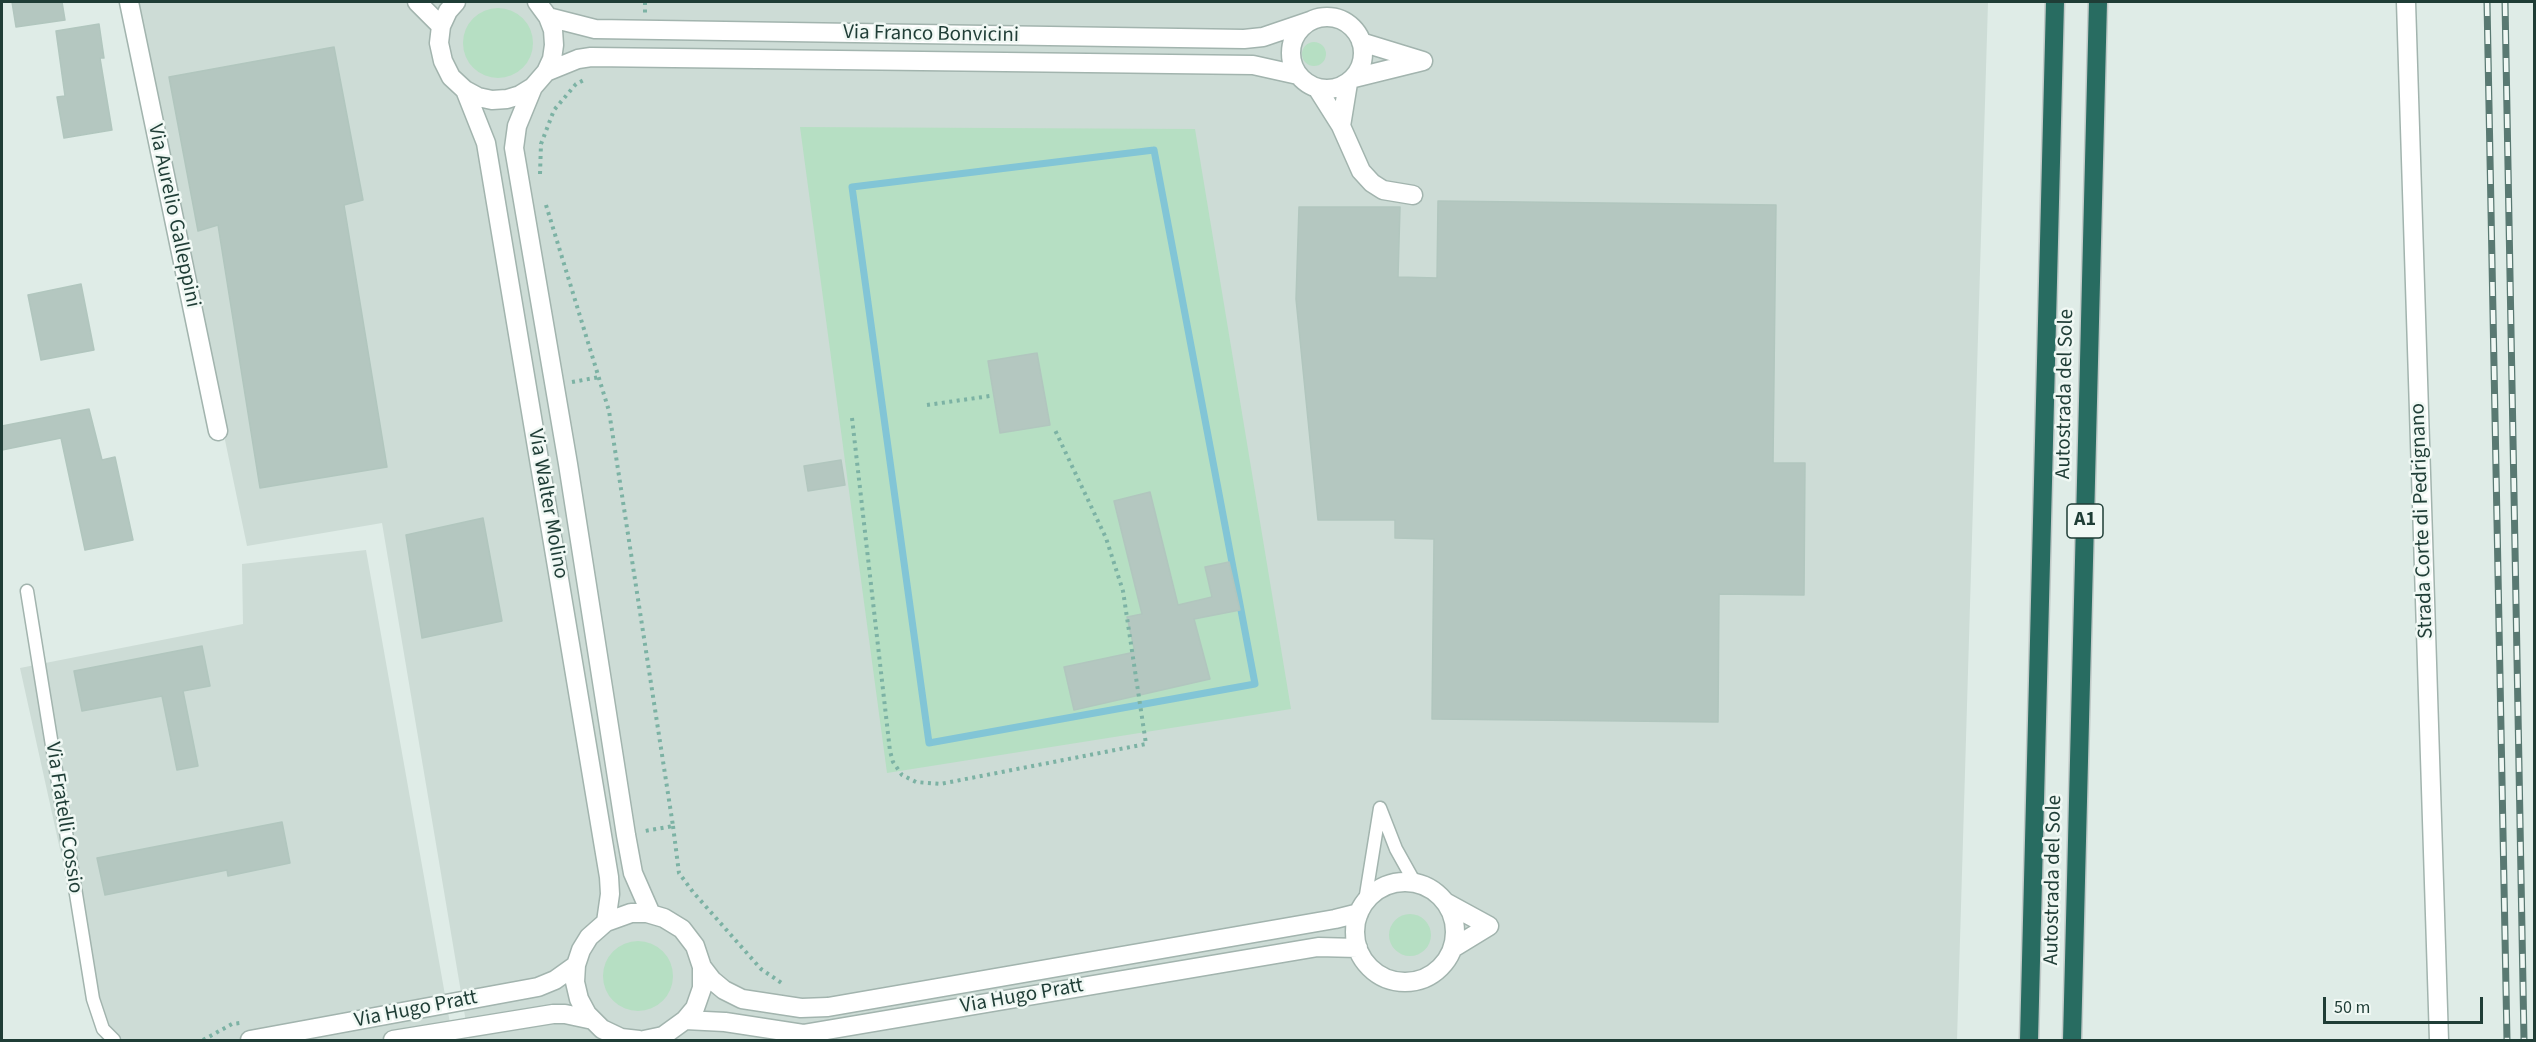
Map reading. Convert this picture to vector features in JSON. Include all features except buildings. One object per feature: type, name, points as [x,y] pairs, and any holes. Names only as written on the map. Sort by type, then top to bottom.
[{"type":"highway","name":"Autostrada del Sole","points":[[2029,1041],[2055,2]]},
{"type":"highway","name":"Autostrada del Sole","points":[[2072,1041],[2098,2]]},
{"type":"street","name":"Via Aurelio Galleppini","points":[[129,2],[218,431]]},
{"type":"street","points":[[417,2],[441,26],[448,11],[456,2]]},
{"type":"street","name":"Via Walter Molino","points":[[441,26],[439,44],[442,61],[451,77],[465,90],[478,97],[507,99],[520,95],[533,87],[546,72],[552,59],[553,30],[548,17],[537,2]]},
{"type":"street","name":"Strada Corte di Pedrignano","points":[[2406,2],[2439,1041]]},
{"type":"street","name":"Via Franco Bonvicini","points":[[548,17],[595,29],[1254,39],[1324,17],[1336,18],[1347,23],[1361,42]]},
{"type":"street","points":[[1298,75],[1293,65],[1292,45],[1303,26],[1313,20]]},
{"type":"street","points":[[1317,88],[1338,88],[1351,80],[1423,61],[1361,42],[1362,60],[1351,80],[1341,126]]},
{"type":"street","name":"Via Franco Bonvicini","points":[[546,72],[578,59],[601,57],[1253,65],[1298,75],[1306,83],[1317,88]]},
{"type":"street","name":"Via Walter Molino","points":[[533,87],[517,126],[514,147],[568,464],[626,835],[633,873],[651,914]]},
{"type":"street","points":[[1317,88],[1341,126],[1361,171],[1372,183],[1383,190],[1413,195]]},
{"type":"street","name":"Via Walter Molino","points":[[465,90],[486,143],[609,877],[610,894],[606,922]]},
{"type":"street","points":[[1445,902],[1453,916],[1455,932],[1453,948],[1444,963],[1431,975],[1416,981],[1401,982],[1387,979],[1374,972],[1364,961],[1358,948],[1355,930],[1362,907],[1375,891],[1401,882],[1415,883],[1432,890],[1445,902],[1489,926],[1453,948]]},
{"type":"street","name":"Via Hugo Pratt","points":[[702,966],[711,980],[742,999],[801,1008],[828,1006],[1335,919],[1362,907]]},
{"type":"street","points":[[631,913],[651,914],[664,918],[682,929],[695,946],[702,966],[702,988],[695,1008],[685,1020],[663,1036],[642,1041],[621,1038],[602,1029],[587,1014],[579,999],[575,982],[576,965],[588,937],[606,922],[631,913]]},
{"type":"street","name":"Via Hugo Pratt","points":[[685,1020],[725,1022],[803,1034],[1318,947],[1358,948]]},
{"type":"street","name":"Via Hugo Pratt","points":[[250,1041],[538,987],[555,980],[576,965]]},
{"type":"street","name":"Via Hugo Pratt","points":[[393,1041],[553,1014],[593,1020]]},
{"type":"lane","name":"Via Fratelli Cossio","points":[[27,591],[93,999],[103,1029],[114,1041]]},
{"type":"lane","points":[[1362,907],[1380,808],[1396,849],[1415,883]]},
{"type":"path","points":[[645,2],[645,30]]},
{"type":"path","points":[[541,182],[539,162],[541,144],[554,110],[576,84],[588,77]]},
{"type":"path","points":[[544,200],[609,411],[679,873],[761,969],[789,988]]},
{"type":"path","points":[[927,405],[990,396]]},
{"type":"path","points":[[852,418],[892,762],[902,775],[916,782],[940,784],[1146,744],[1123,591],[1106,538],[1054,428]]},
{"type":"path","points":[[626,835],[673,826]]},
{"type":"shaded area","points":[[134,2],[1988,2],[1957,1040],[469,1040],[382,523],[247,546]]},
{"type":"shaded area","points":[[366,550],[453,1040],[102,1040],[20,668],[243,624],[242,564]]},
{"type":"green space","points":[[498,8],[517,14],[527,24],[533,43],[527,62],[517,72],[498,78],[479,72],[469,62],[463,43],[469,24],[479,14]]},
{"type":"green space","points":[[1314,42],[1323,45],[1326,54],[1323,63],[1314,66],[1305,63],[1302,54],[1305,45]]},
{"type":"green space","points":[[800,127],[1195,129],[1291,709],[887,773]]},
{"type":"green space","points":[[1410,914],[1418,915],[1425,920],[1430,927],[1430,943],[1425,950],[1418,955],[1410,956],[1402,955],[1395,950],[1390,943],[1389,935],[1390,927],[1395,920],[1402,915]]},
{"type":"green space","points":[[638,941],[651,944],[663,951],[670,963],[673,976],[670,989],[663,1001],[651,1008],[638,1011],[625,1008],[613,1001],[606,989],[603,976],[606,963],[613,951],[625,944]]},
{"type":"waterway","points":[[1154,150],[1255,684],[929,743],[852,187],[1154,150]]},
{"type":"railway","points":[[2487,2],[2507,1040]]},
{"type":"railway","points":[[2505,2],[2524,1040]]}]
